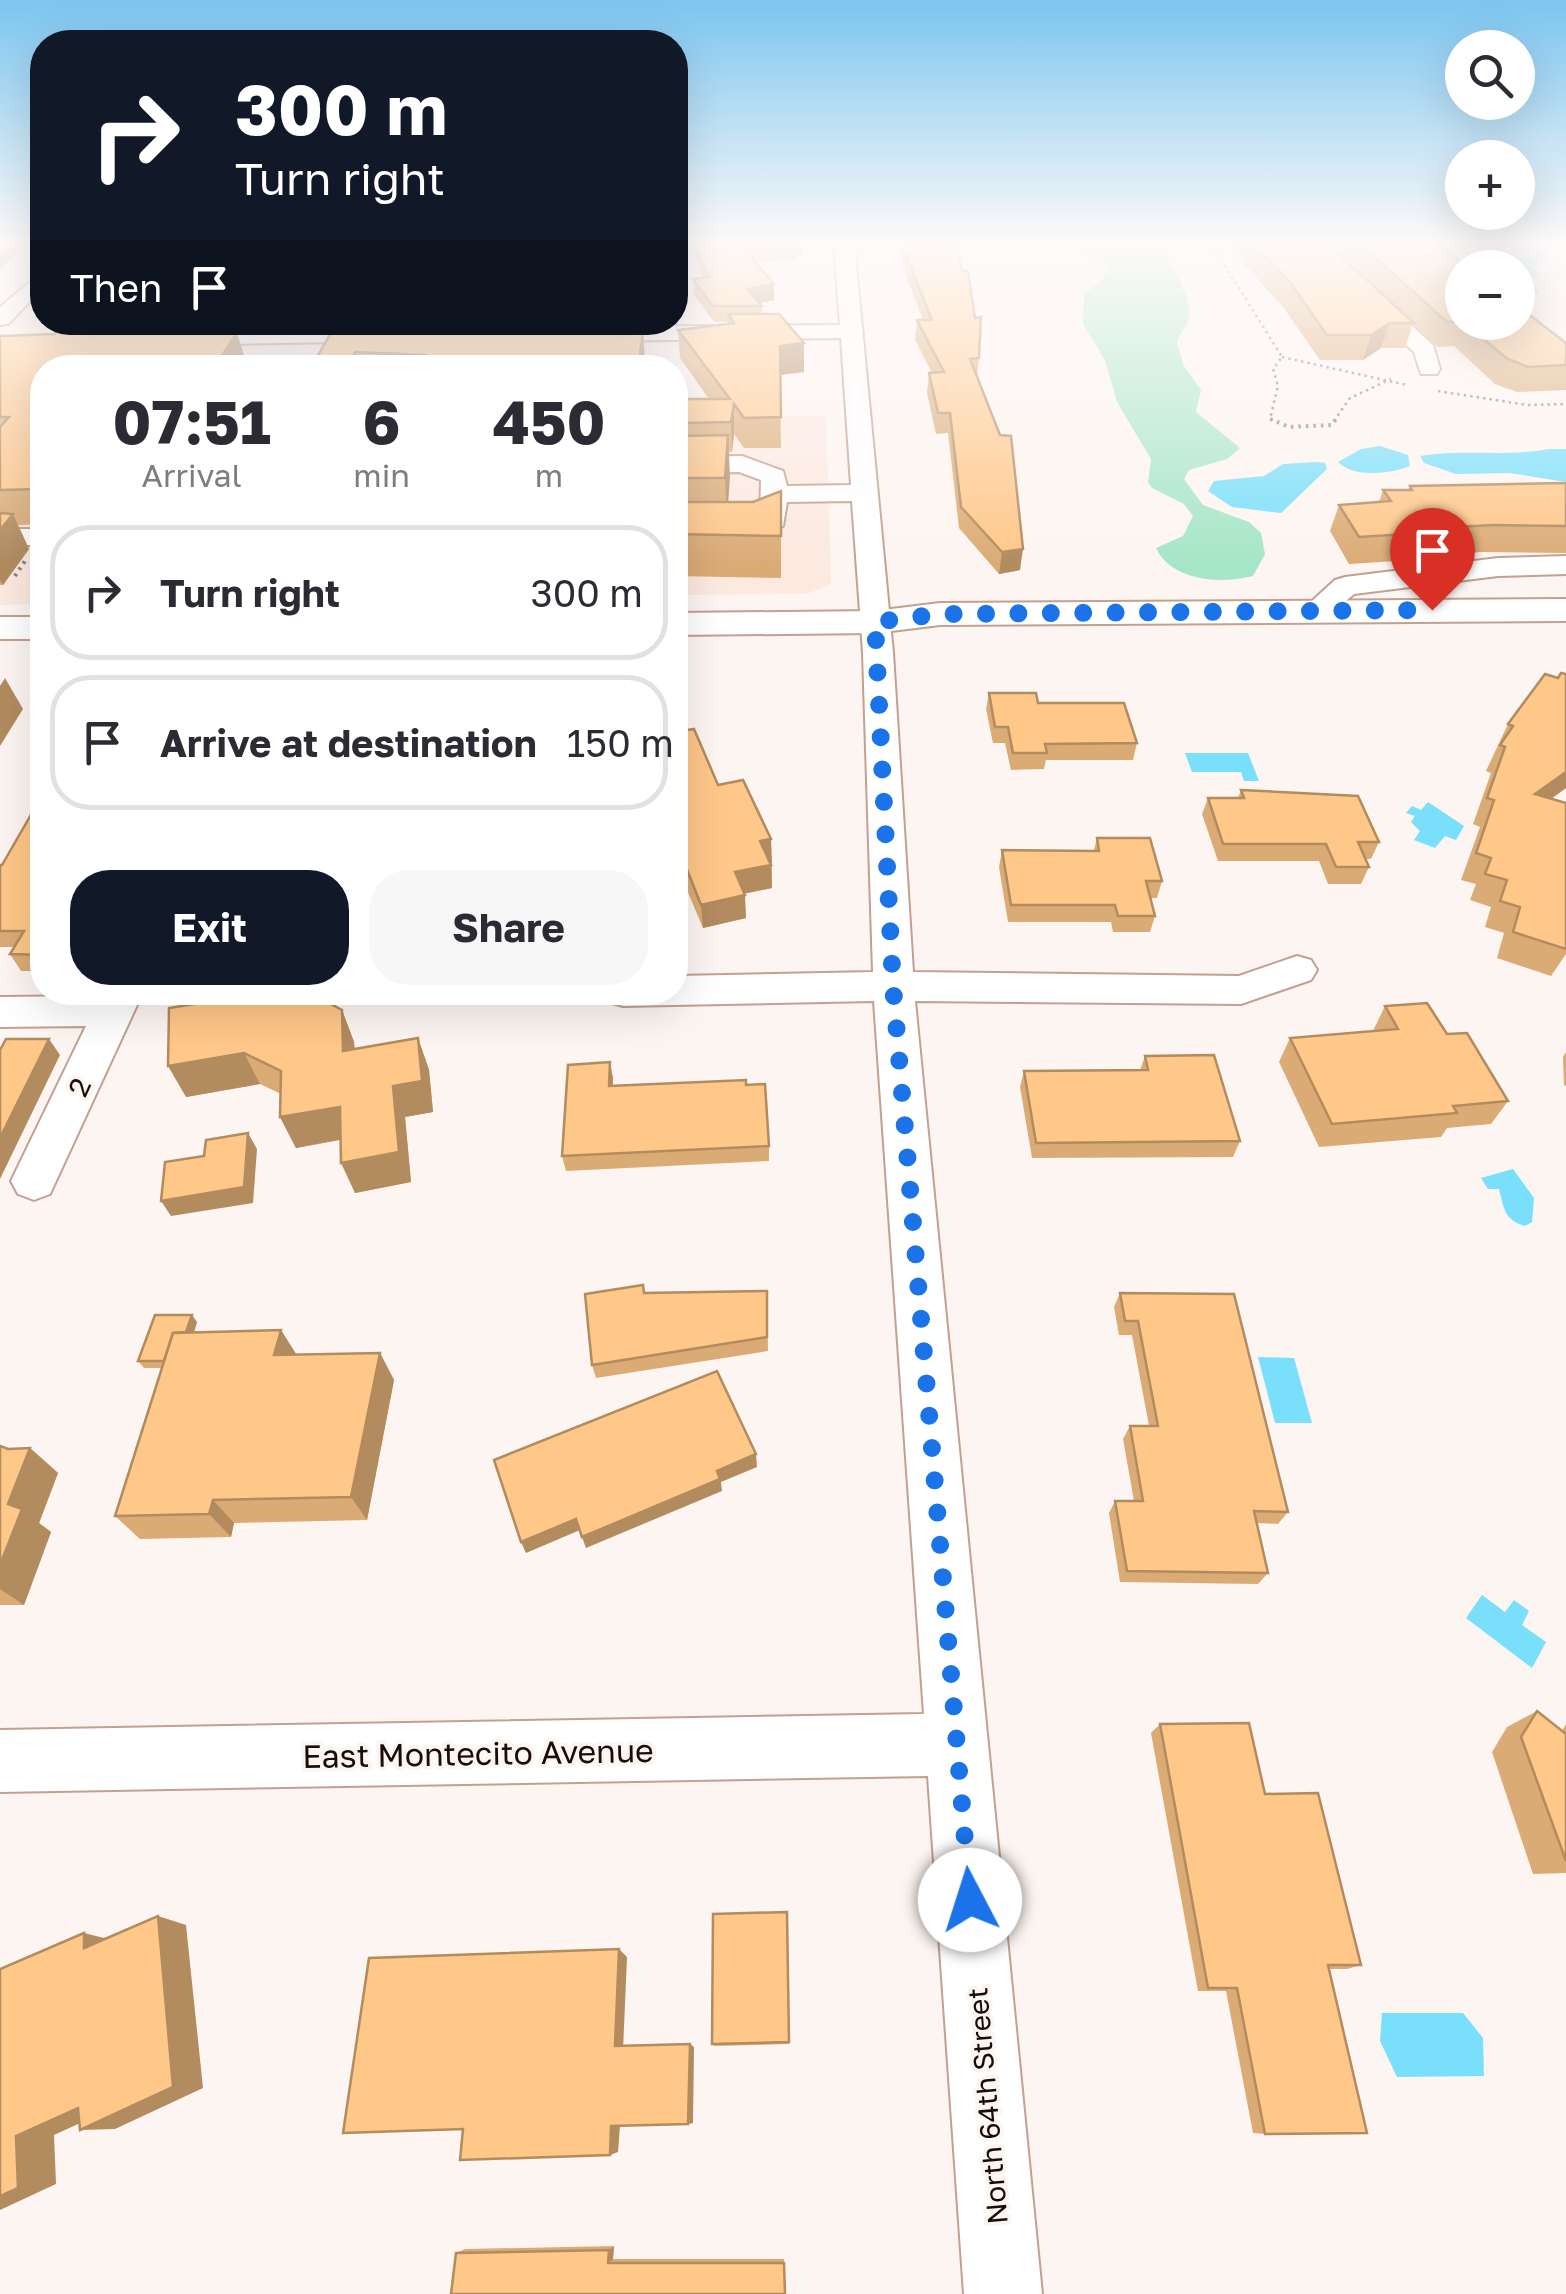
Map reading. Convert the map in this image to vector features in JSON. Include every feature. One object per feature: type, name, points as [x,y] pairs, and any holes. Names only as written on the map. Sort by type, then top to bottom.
[{"type":"main road","points":[[688,624],[875,622],[943,637],[1321,623],[1561,592]]},
{"type":"main road","points":[[0,628],[30,628]]},
{"type":"street","name":"North 64th Street","points":[[852,350],[875,622],[893,986],[1003,2294]]},
{"type":"street","points":[[1425,350],[1429,369]]},
{"type":"street","points":[[688,465],[742,464],[774,476],[775,494],[773,520],[754,532],[688,532]]},
{"type":"street","points":[[775,494],[864,493]]},
{"type":"street","points":[[0,537],[30,536]]},
{"type":"street","points":[[1321,623],[1345,586],[1498,566],[1561,592]]},
{"type":"street","points":[[688,991],[893,986],[1241,990],[1298,970]]},
{"type":"street","points":[[0,1012],[83,1005]]},
{"type":"street","name":"2","points":[[34,1181],[118,1005]]},
{"type":"street","name":"East Montecito Avenue","points":[[0,1761],[956,1744]]},
{"type":"path","points":[[1278,350],[1282,357],[1272,369],[1278,386],[1270,419],[1289,427],[1332,424],[1350,398],[1391,379]]},
{"type":"path","points":[[688,422],[694,422]]},
{"type":"shaded area","points":[[826,416],[831,584],[807,594],[688,595],[688,417]]},
{"type":"shaded area","points":[[0,420],[30,420],[30,604],[0,605]]},
{"type":"green space","points":[[1099,350],[1179,350],[1184,366],[1201,390],[1196,412],[1240,448],[1227,459],[1189,470],[1184,479],[1203,505],[1249,522],[1261,533],[1265,554],[1253,576],[1227,580],[1199,578],[1163,559],[1156,548],[1183,536],[1193,516],[1184,504],[1152,488],[1148,482],[1151,459],[1117,402]]},
{"type":"water","points":[[1380,446],[1408,455],[1410,466],[1372,473],[1338,462],[1361,449]]},
{"type":"water","points":[[1566,449],[1566,482],[1510,473],[1456,474],[1424,463],[1420,456],[1516,452]]},
{"type":"water","points":[[1325,463],[1327,469],[1281,513],[1232,507],[1208,491],[1214,481],[1264,476],[1283,464]]},
{"type":"water","points":[[1185,753],[1248,753],[1259,781],[1244,781],[1241,772],[1192,772]]},
{"type":"water","points":[[1428,802],[1464,826],[1456,840],[1445,836],[1435,848],[1414,840],[1420,831],[1411,822],[1415,816],[1406,813],[1412,806],[1421,810]]},
{"type":"water","points":[[1513,1169],[1534,1198],[1532,1222],[1525,1226],[1509,1217],[1499,1189],[1488,1189],[1481,1178]]},
{"type":"water","points":[[1258,1357],[1294,1358],[1312,1423],[1275,1423]]},
{"type":"water","points":[[1482,1595],[1505,1612],[1514,1600],[1529,1611],[1522,1625],[1546,1642],[1532,1668],[1466,1618]]},
{"type":"water","points":[[1382,2013],[1463,2013],[1483,2038],[1484,2076],[1397,2077],[1380,2041]]},
{"type":"building","points":[[0,350],[226,350],[222,355],[30,355],[30,489],[0,490],[0,427],[9,417],[0,417]]},
{"type":"building","points":[[321,350],[640,350],[640,355],[318,355]]},
{"type":"building","points":[[693,350],[780,350],[781,417],[744,418],[734,404],[731,422],[688,423],[688,399],[730,399]]},
{"type":"building","points":[[933,350],[979,350],[979,358],[970,359],[1000,435],[1011,436],[1023,549],[1002,552],[961,507],[950,413],[938,413],[929,373],[944,372]]},
{"type":"building","points":[[1497,350],[1566,350],[1566,365],[1528,367]]},
{"type":"building","points":[[728,435],[725,478],[688,478],[688,436]]},
{"type":"building","points":[[1566,483],[1566,526],[1436,528],[1439,532],[1359,537],[1339,505],[1391,501],[1383,490],[1412,490],[1410,486]]},
{"type":"building","points":[[781,491],[781,536],[688,534],[688,502],[753,502]]},
{"type":"building","points":[[0,513],[13,514],[0,530]]},
{"type":"building","points":[[1561,673],[1566,674],[1566,772],[1535,794],[1566,803],[1566,949],[1513,932],[1520,907],[1500,901],[1507,880],[1485,874],[1491,858],[1476,853],[1494,800],[1487,798],[1505,747],[1500,745],[1513,726],[1508,724],[1545,674],[1558,678]]},
{"type":"building","points":[[989,693],[1036,693],[1038,703],[1124,703],[1137,743],[1045,744],[1047,753],[1013,753],[1008,727],[995,727]]},
{"type":"building","points":[[694,729],[718,785],[743,780],[771,839],[760,841],[771,865],[735,872],[745,895],[701,905],[688,872],[688,730]]},
{"type":"building","points":[[1241,790],[1358,796],[1379,842],[1358,842],[1369,867],[1336,867],[1326,844],[1223,844],[1208,798],[1244,798]]},
{"type":"building","points":[[30,816],[30,955],[10,954],[24,931],[0,931],[2,865]]},
{"type":"building","points":[[1097,838],[1150,838],[1162,881],[1146,881],[1155,916],[1118,916],[1115,905],[1011,905],[1002,850],[1099,851]]},
{"type":"building","points":[[1427,1003],[1447,1034],[1467,1033],[1508,1101],[1453,1106],[1457,1113],[1332,1124],[1290,1038],[1398,1029],[1385,1006]]},
{"type":"building","points":[[333,1005],[342,1010],[343,1051],[418,1038],[422,1081],[393,1086],[399,1152],[341,1163],[340,1107],[280,1117],[281,1071],[244,1053],[168,1066],[169,1008]]},
{"type":"building","points":[[6,1039],[49,1039],[0,1138],[0,1050]]},
{"type":"building","points":[[1214,1055],[1240,1141],[1036,1143],[1024,1071],[1148,1070],[1145,1056]]},
{"type":"building","points":[[610,1062],[609,1086],[746,1080],[746,1085],[765,1084],[769,1146],[562,1156],[568,1065]]},
{"type":"building","points":[[248,1133],[244,1187],[161,1201],[165,1162],[204,1156],[206,1140]]},
{"type":"building","points":[[643,1285],[644,1293],[767,1291],[767,1337],[592,1365],[585,1294]]},
{"type":"building","points":[[1120,1293],[1234,1294],[1288,1512],[1254,1511],[1268,1573],[1127,1571],[1115,1501],[1143,1501],[1130,1426],[1158,1426],[1138,1321],[1125,1321]]},
{"type":"building","points":[[155,1315],[192,1315],[186,1332],[173,1333],[164,1361],[138,1361]]},
{"type":"building","points":[[281,1330],[274,1355],[380,1353],[351,1497],[213,1500],[209,1514],[115,1516],[173,1333]]},
{"type":"building","points":[[717,1371],[756,1454],[717,1471],[720,1479],[582,1537],[576,1519],[521,1542],[494,1460]]},
{"type":"building","points":[[0,1446],[30,1448],[8,1504],[22,1509],[0,1565]]},
{"type":"building","points":[[1537,1711],[1566,1734],[1566,1861],[1521,1737]]},
{"type":"building","points":[[1249,1723],[1265,1794],[1318,1793],[1361,1965],[1328,1965],[1367,2133],[1265,2134],[1237,1988],[1208,1988],[1160,1724]]},
{"type":"building","points":[[787,1912],[789,2042],[712,2044],[713,1914]]},
{"type":"building","points":[[158,1916],[173,2087],[80,2130],[78,2108],[16,2136],[18,2188],[0,2196],[0,1969],[84,1933],[84,1948]]},
{"type":"building","points":[[619,1949],[615,2046],[690,2044],[688,2124],[611,2126],[610,2155],[460,2160],[463,2129],[343,2133],[369,1958]]},
{"type":"building","points":[[609,2250],[608,2263],[784,2263],[785,2294],[451,2294],[456,2253]]},
{"type":"route","points":[[970,1900],[893,986],[875,622],[940,614],[1432,610]]}]
